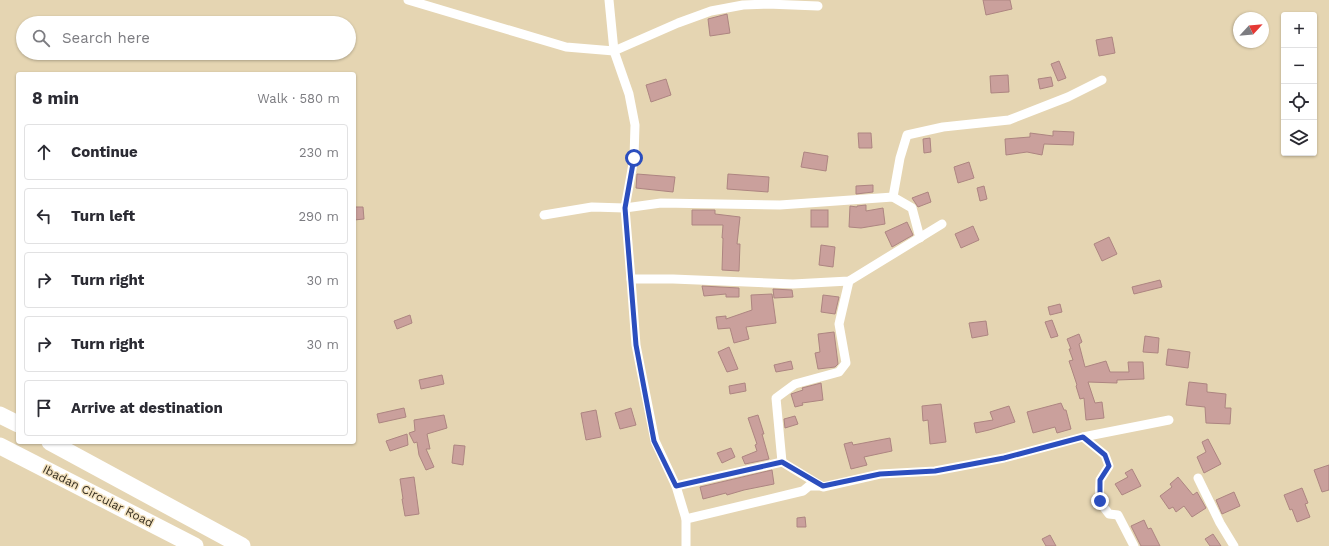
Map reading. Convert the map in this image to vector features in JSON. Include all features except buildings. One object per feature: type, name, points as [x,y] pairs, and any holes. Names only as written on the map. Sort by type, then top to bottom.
[{"type":"highway","points":[[0,415],[16,423]]},
{"type":"highway","name":"Ibadan Circular Road","points":[[54,444],[242,546]]},
{"type":"highway","name":"Ibadan Circular Road","points":[[0,446],[195,546]]},
{"type":"street","points":[[408,0],[566,47],[614,51],[710,10],[743,5],[767,4],[818,6]]},
{"type":"street","points":[[609,0],[614,51],[629,94],[634,125],[634,158],[625,208],[636,345],[654,441],[676,486],[686,519],[686,546]]},
{"type":"street","points":[[893,197],[900,158],[907,135],[943,127],[1009,120],[1068,97],[1102,80]]},
{"type":"street","points":[[544,216],[592,208],[625,208],[661,203],[780,205],[893,197],[912,208],[920,238]]},
{"type":"street","points":[[631,279],[673,279],[793,284],[849,281],[942,224]]},
{"type":"street","points":[[782,462],[776,398],[795,384],[838,372],[846,363],[839,324],[849,281]]},
{"type":"street","points":[[686,519],[803,490],[809,486],[823,486],[880,474],[935,471],[1004,458],[1083,437],[1169,420]]},
{"type":"street","points":[[1083,437],[1105,455],[1109,466],[1100,480],[1100,501],[1109,514],[1118,515],[1134,546]]},
{"type":"street","points":[[676,486],[782,462],[823,486]]},
{"type":"street","points":[[1198,478],[1220,523],[1234,546]]},
{"type":"route","points":[[634,158],[625,208],[636,345],[654,441],[676,486],[782,462],[823,486],[880,474],[935,471],[1004,458],[1083,437],[1105,455],[1109,466],[1100,480],[1100,501]]}]
